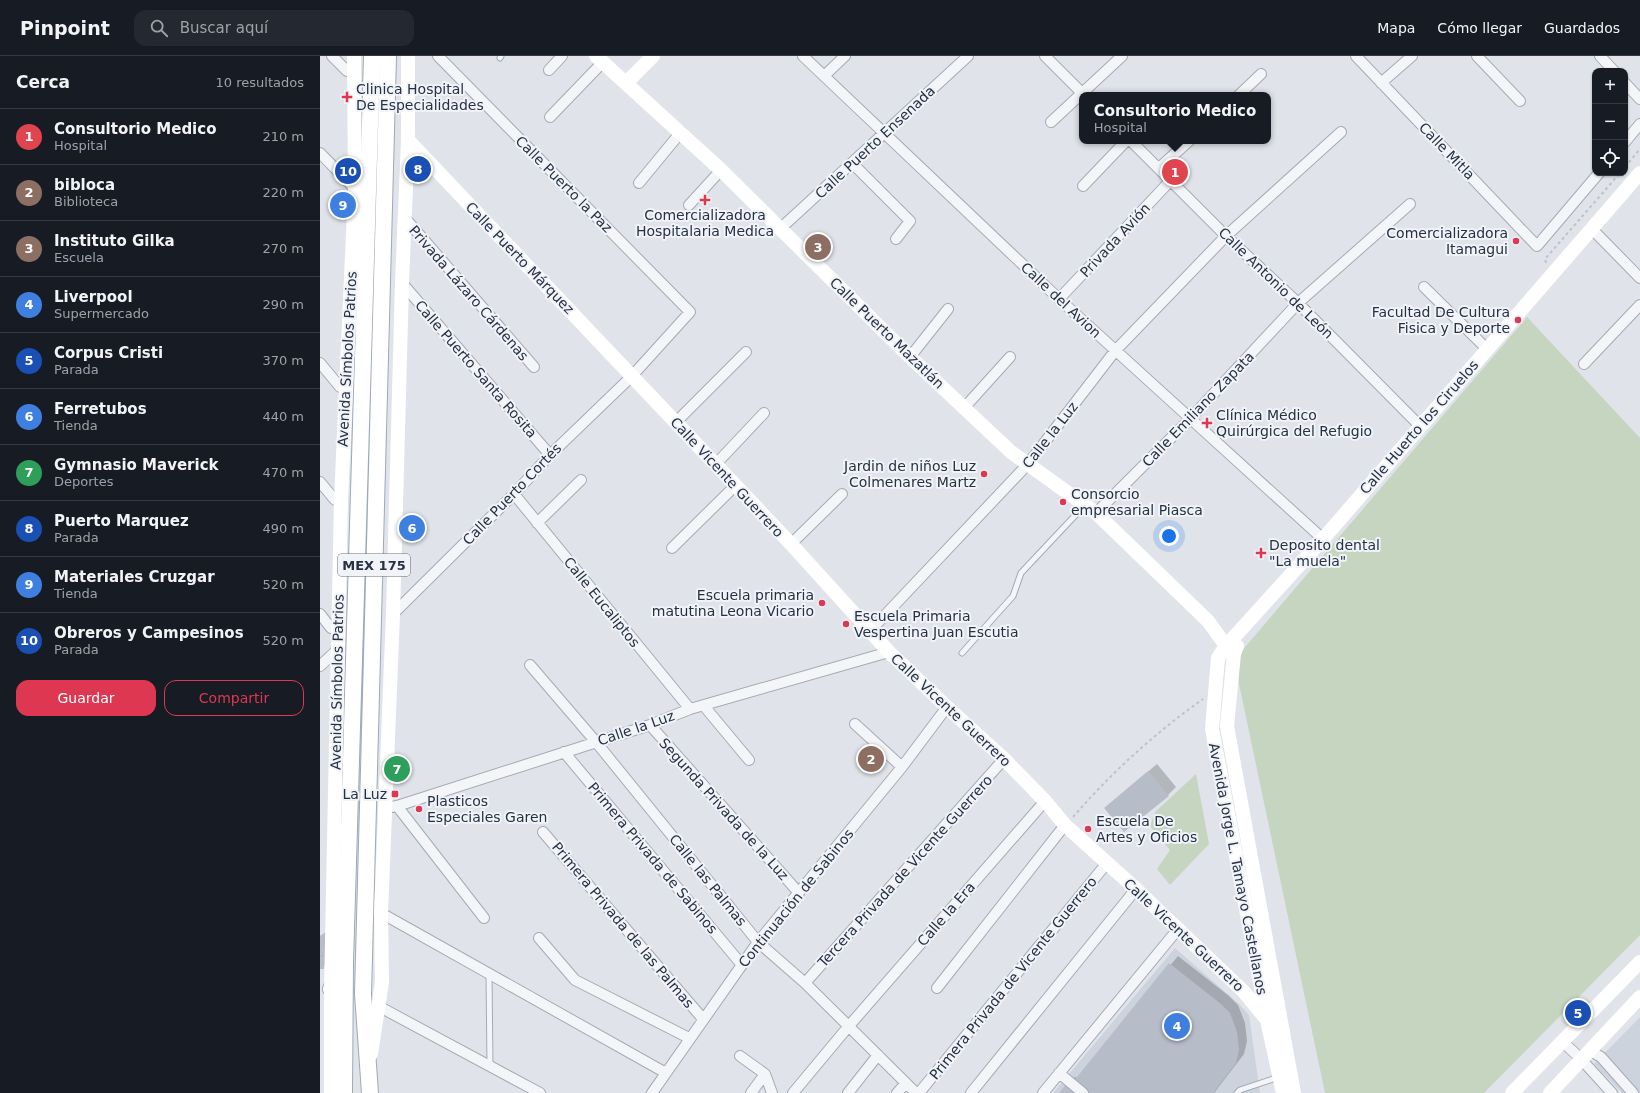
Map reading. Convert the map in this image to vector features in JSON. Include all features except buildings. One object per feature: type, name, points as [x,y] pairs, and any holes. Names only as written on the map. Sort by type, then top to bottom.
[{"type":"main road","name":"Avenida Símbolos Patrios","points":[[344,1093],[345,962],[372,56]]},
{"type":"main road","name":"MEX 175","points":[[370,1093],[363,994],[388,56]]},
{"type":"main road","points":[[330,989],[345,962]]},
{"type":"street","points":[[332,56],[347,71],[354,71]]},
{"type":"street","name":"Avenida Símbolos Patrios","points":[[330,1093],[330,989],[341,500],[355,189],[354,56]]},
{"type":"street","points":[[368,1074],[382,982],[381,913],[391,807],[393,614],[402,283],[408,140],[408,56]]},
{"type":"street","name":"Calle Puerto la Paz","points":[[438,56],[690,312]]},
{"type":"street","points":[[549,70],[562,56]]},
{"type":"street","points":[[626,84],[653,56]]},
{"type":"street","name":"Calle del Avion","points":[[803,56],[1059,299],[1323,539]]},
{"type":"street","points":[[824,76],[845,56]]},
{"type":"street","name":"Calle Puerto Ensenada","points":[[781,228],[968,56]]},
{"type":"street","points":[[1045,56],[1081,92]]},
{"type":"street","points":[[1085,92],[1122,56]]},
{"type":"street","name":"Calle Mitla","points":[[1356,56],[1537,246],[1596,176]]},
{"type":"street","points":[[1381,83],[1412,56]]},
{"type":"street","points":[[1477,56],[1520,101]]},
{"type":"street","points":[[1600,56],[1611,68]]},
{"type":"street","points":[[550,117],[600,59]]},
{"type":"street","name":"Calle Puerto Mazatlán","points":[[600,59],[721,170],[910,356],[1011,452],[1090,509],[1208,621],[1230,650]]},
{"type":"street","points":[[1242,92],[1261,74]]},
{"type":"street","points":[[1628,86],[1640,99]]},
{"type":"street","points":[[1052,122],[1079,98]]},
{"type":"street","points":[[1627,140],[1640,124]]},
{"type":"street","points":[[639,183],[681,132]]},
{"type":"street","name":"Calle la Luz","points":[[870,631],[1028,464],[1115,351],[1226,236],[1341,132]]},
{"type":"street","name":"Calle Puerto Márquez","points":[[408,140],[632,376]]},
{"type":"street","points":[[1082,186],[1123,144]]},
{"type":"street","name":"Calle Antonio de León","points":[[1134,144],[1226,236],[1298,303],[1420,426]]},
{"type":"street","points":[[1159,168],[1186,144]]},
{"type":"street","points":[[320,153],[355,189]]},
{"type":"street","points":[[852,163],[910,221],[896,239]]},
{"type":"street","points":[[689,205],[721,170]]},
{"type":"street","name":"Calle Huerto los Ciruelos","points":[[1230,650],[1245,626],[1323,539],[1640,173]]},
{"type":"street","name":"Privada Avión","points":[[1059,299],[1171,180]]},
{"type":"street","name":"Calle Emiliano Zapata","points":[[1090,509],[1190,419],[1298,303],[1410,204]]},
{"type":"street","name":"Privada Lázaro Cárdenas","points":[[405,218],[534,367]]},
{"type":"street","points":[[1591,228],[1640,278]]},
{"type":"street","name":"Calle Puerto Santa Rosita","points":[[402,283],[550,455]]},
{"type":"street","points":[[1424,287],[1487,349]]},
{"type":"street","points":[[1584,364],[1640,305]]},
{"type":"street","points":[[910,356],[948,309]]},
{"type":"street","name":"Calle Puerto Cortés","points":[[393,614],[514,494],[550,455],[632,376],[690,312]]},
{"type":"street","points":[[676,422],[746,352]]},
{"type":"street","points":[[964,408],[1010,357]]},
{"type":"street","points":[[320,363],[340,387],[346,387]]},
{"type":"street","name":"Calle Vicente Guerrero","points":[[632,376],[791,544],[889,652],[1004,759],[1044,800],[1065,825],[1136,889],[1244,992],[1267,1020],[1283,1031]]},
{"type":"street","points":[[715,465],[764,413]]},
{"type":"street","points":[[537,523],[580,480]]},
{"type":"street","points":[[320,482],[335,500],[341,500]]},
{"type":"street","points":[[672,548],[735,486]]},
{"type":"street","name":"Calle Eucaliptos","points":[[514,494],[690,709]]},
{"type":"street","points":[[791,544],[842,494]]},
{"type":"street","points":[[320,614],[331,628],[338,629]]},
{"type":"street","points":[[320,666],[338,649]]},
{"type":"street","name":"Avenida Jorge L. Tamayo Castellanos","points":[[1230,650],[1218,658],[1212,729],[1267,1020],[1286,1075],[1294,1093]]},
{"type":"street","name":"Avenida Jorge L. Tamayo Castellanos","points":[[1230,650],[1227,726],[1283,1031],[1286,1075],[1283,1093]]},
{"type":"street","name":"Calle la Luz","points":[[391,807],[650,725],[690,709],[889,652]]},
{"type":"street","name":"Calle las Palmas","points":[[530,665],[596,742],[758,942],[806,984],[916,1093]]},
{"type":"street","points":[[704,706],[749,760]]},
{"type":"street","name":"Continuación de Sabinos","points":[[652,1093],[689,1038],[758,942],[902,767],[947,707]]},
{"type":"street","points":[[855,724],[902,767]]},
{"type":"street","name":"Segunda Privada de la Luz","points":[[650,725],[798,893]]},
{"type":"street","name":"Primera Privada de Sabinos","points":[[564,752],[742,965]]},
{"type":"street","name":"Tercera Privada de Vicente Guerrero","points":[[806,984],[1004,759]]},
{"type":"street","name":"Calle la Era","points":[[794,1093],[848,1027],[1044,800]]},
{"type":"street","points":[[391,807],[484,918]]},
{"type":"street","points":[[937,988],[1065,825]]},
{"type":"street","name":"Primera Privada de las Palmas","points":[[543,832],[703,1019]]},
{"type":"street","points":[[1236,856],[1250,853]]},
{"type":"street","name":"Primera Privada de Vicente Guerrero","points":[[919,1093],[1107,863]]},
{"type":"street","points":[[971,1093],[1136,889]]},
{"type":"street","points":[[381,913],[666,1072]]},
{"type":"street","points":[[1043,1093],[1178,929]]},
{"type":"street","points":[[539,938],[575,980],[689,1038]]},
{"type":"street","points":[[1512,1093],[1640,962]]},
{"type":"street","points":[[1550,1093],[1640,997]]},
{"type":"street","points":[[378,1006],[540,1093]]},
{"type":"street","points":[[1562,1041],[1585,1054],[1601,1057],[1633,1093]]},
{"type":"street","points":[[1585,1054],[1612,1093]]},
{"type":"street","points":[[848,1093],[878,1055]]},
{"type":"street","points":[[740,1056],[765,1074],[772,1093]]},
{"type":"street","points":[[1059,1073],[1083,1093]]},
{"type":"street","points":[[751,1093],[765,1074]]},
{"type":"street","points":[[898,1093],[906,1083]]},
{"type":"lane","points":[[962,653],[1013,596],[1021,573],[1090,509]]},
{"type":"lane","points":[[489,973],[490,1066]]},
{"type":"lane","points":[[1239,1092],[1286,1075]]},
{"type":"path","points":[[1628,163],[1640,149]]},
{"type":"path","points":[[1550,276],[1545,259],[1617,176]]},
{"type":"path","points":[[1065,825],[1099,786],[1175,719],[1215,690]]},
{"type":"shaded area","points":[[1175,948],[1239,1004],[1249,1015],[1260,1093],[1053,1093]]},
{"type":"shaded area","points":[[1640,1017],[1640,1093],[1622,1093],[1594,1064]]},
{"type":"green space","points":[[1527,317],[1640,438],[1640,935],[1484,1093],[1325,1093],[1234,660]]},
{"type":"green space","points":[[1196,774],[1209,844],[1170,885],[1157,869],[1170,850],[1150,826],[1155,812]]},
{"type":"place","name":"Clinica Hospital De Especialidades","points":[[347,97]]},
{"type":"place","name":"Puerto Marquez","points":[[418,169]]},
{"type":"place","name":"Obreros y Campesinos","points":[[348,171]]},
{"type":"place","name":"Consultorio Medico","points":[[1175,172]]},
{"type":"place","name":"Comercializadora Hospitalaria Medica","points":[[705,200]]},
{"type":"place","name":"Materiales Cruzgar","points":[[343,205]]},
{"type":"place","name":"Comercializadora Itamagui","points":[[1516,241]]},
{"type":"place","name":"Instituto Gilka","points":[[818,247]]},
{"type":"place","name":"Facultad De Cultura Fisica y Deporte","points":[[1518,320]]},
{"type":"place","name":"Clínica Médico Quirúrgica del Refugio","points":[[1207,423]]},
{"type":"place","name":"Jardin de niños Luz Colmenares Martz","points":[[984,474]]},
{"type":"place","name":"Consorcio empresarial Piasca","points":[[1063,502]]},
{"type":"place","name":"Ferretubos","points":[[412,528]]},
{"type":"place","name":"Deposito dental \"La muela\"","points":[[1261,553]]},
{"type":"place","name":"Escuela primaria matutina Leona Vicario","points":[[822,603]]},
{"type":"place","name":"Escuela Primaria Vespertina Juan Escutia","points":[[846,624]]},
{"type":"place","name":"bibloca","points":[[871,759]]},
{"type":"place","name":"Gymnasio Maverick","points":[[397,769]]},
{"type":"place","name":"La Luz","points":[[395,794]]},
{"type":"place","name":"Plasticos Especiales Garen","points":[[419,809]]},
{"type":"place","name":"Escuela De Artes y Oficios","points":[[1088,829]]},
{"type":"place","name":"Corpus Cristi","points":[[1578,1013]]},
{"type":"place","name":"Liverpool","points":[[1177,1026]]}]
